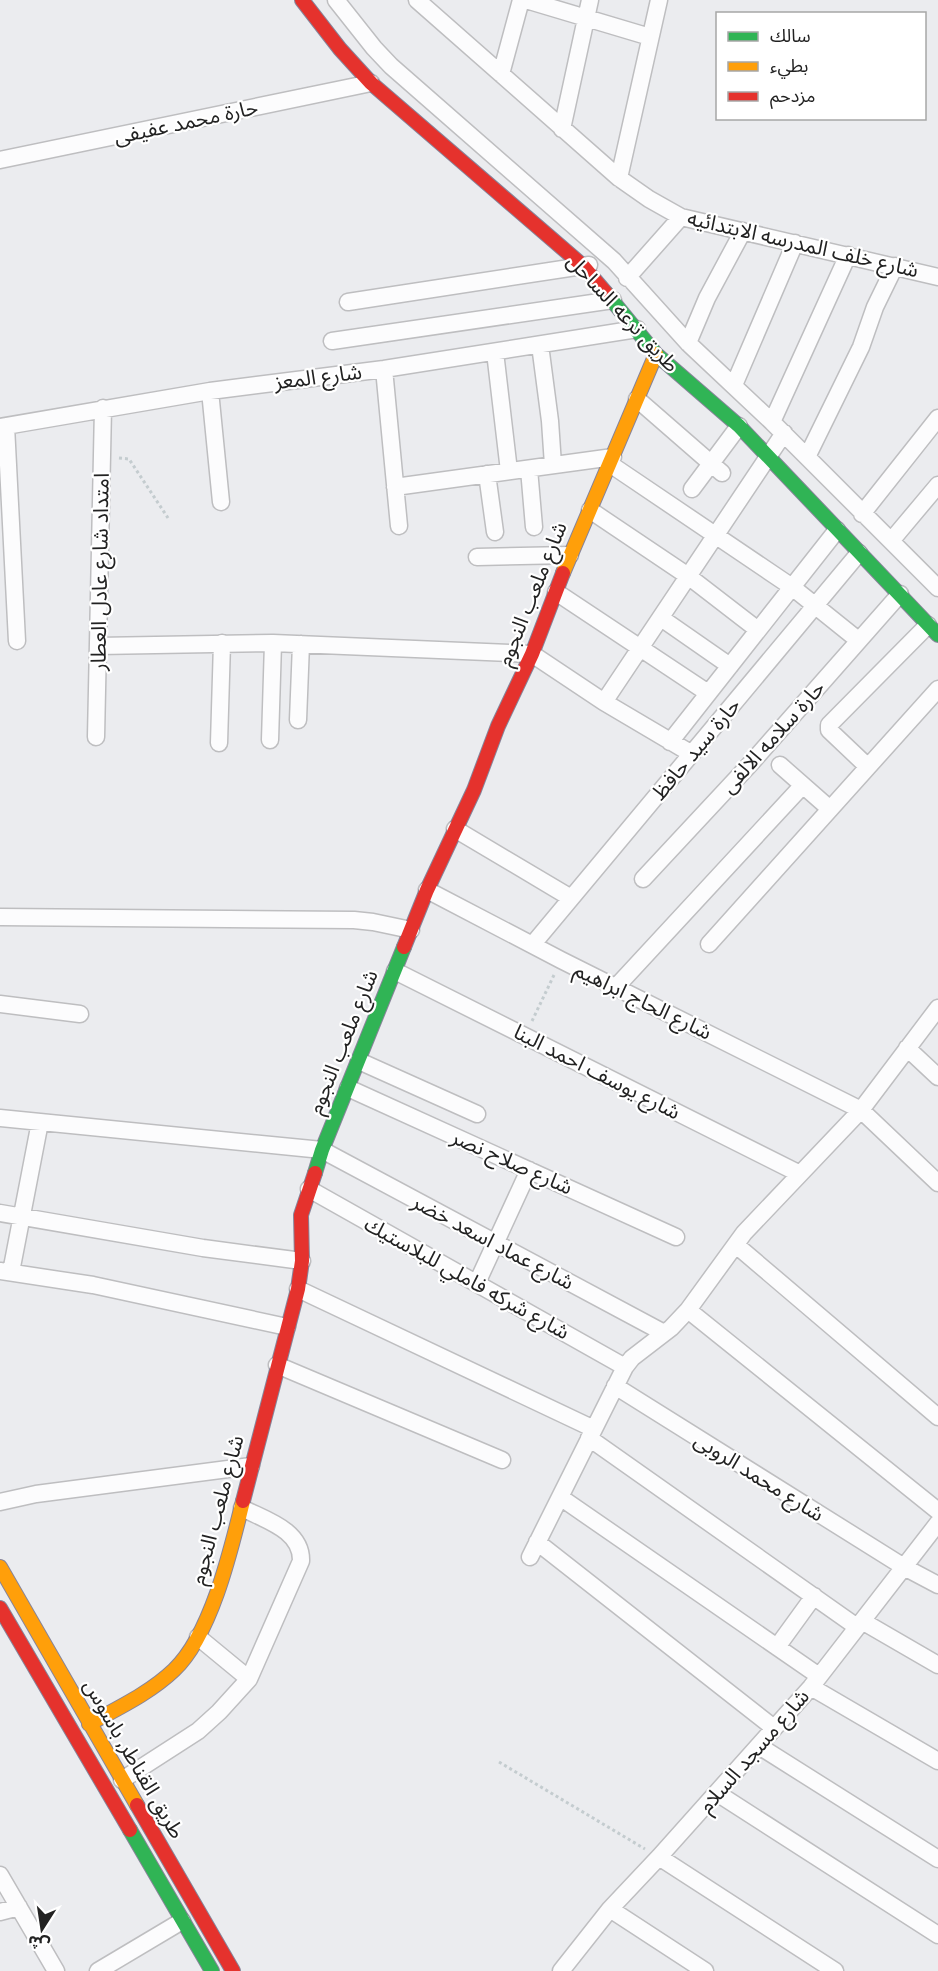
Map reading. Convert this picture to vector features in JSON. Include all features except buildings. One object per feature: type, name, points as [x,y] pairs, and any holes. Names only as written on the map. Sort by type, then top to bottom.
[{"type":"street","name":"طريق ترعه الساحل","points":[[302,0],[340,49],[371,83],[582,266],[613,300],[656,354],[739,426],[933,630]]},
{"type":"street","name":"طريق ترعه الساحل","points":[[336,0],[374,48],[410,83],[614,261],[688,343],[778,428],[862,514],[936,581]]},
{"type":"street","name":"شارع خلف المدرسه الابتدائيه","points":[[417,0],[619,178],[649,199],[681,217],[938,277]]},
{"type":"street","points":[[501,74],[524,0],[650,37]]},
{"type":"street","points":[[562,129],[590,0]]},
{"type":"street","points":[[619,178],[659,0]]},
{"type":"street","name":"حارة محمد عفيفى","points":[[0,160],[371,83]]},
{"type":"street","points":[[627,278],[681,217]]},
{"type":"street","points":[[688,343],[707,298],[743,231]]},
{"type":"street","points":[[734,385],[795,243]]},
{"type":"street","points":[[604,702],[768,457],[848,255]]},
{"type":"street","points":[[348,302],[614,261]]},
{"type":"street","points":[[807,457],[858,355],[875,307],[895,266]]},
{"type":"street","points":[[332,341],[613,300]]},
{"type":"street","name":"شارع المعز","points":[[3,426],[210,391],[384,369],[637,329]]},
{"type":"street","points":[[540,345],[553,465]]},
{"type":"street","points":[[495,352],[509,471]]},
{"type":"street","name":"شارع ملعب النجوم","points":[[90,1724],[169,1676],[185,1658],[198,1637],[224,1572],[298,1289],[302,1262],[300,1222],[304,1201],[322,1150],[427,890],[532,654],[570,555],[656,354]]},
{"type":"street","points":[[384,369],[399,526]]},
{"type":"street","points":[[210,391],[221,502]]},
{"type":"street","points":[[637,399],[717,469]]},
{"type":"street","name":"امتداد شارع عادل العطار","points":[[96,736],[103,408]]},
{"type":"street","points":[[862,514],[938,418]]},
{"type":"street","points":[[3,426],[16,641]]},
{"type":"street","points":[[692,489],[717,469],[739,426]]},
{"type":"street","points":[[395,487],[553,465],[612,460],[792,587],[858,640]]},
{"type":"street","points":[[529,469],[534,527]]},
{"type":"street","points":[[487,474],[495,532]]},
{"type":"street","points":[[891,541],[938,485]]},
{"type":"street","points":[[590,510],[688,576],[758,630]]},
{"type":"street","points":[[670,742],[837,530]]},
{"type":"street","name":"حارة سيد حافظ","points":[[533,944],[859,553]]},
{"type":"street","points":[[477,557],[570,555]]},
{"type":"street","points":[[556,592],[708,693]]},
{"type":"street","name":"حارة سلامه الالفى","points":[[643,879],[752,762],[900,594]]},
{"type":"street","points":[[661,618],[729,666]]},
{"type":"street","points":[[868,767],[828,728],[933,630]]},
{"type":"street","points":[[219,743],[222,643]]},
{"type":"street","points":[[98,646],[273,643],[532,654],[604,702],[692,754]]},
{"type":"street","points":[[270,740],[273,643]]},
{"type":"street","points":[[298,720],[301,644]]},
{"type":"street","points":[[709,944],[938,689]]},
{"type":"street","points":[[780,765],[830,809]]},
{"type":"street","points":[[617,986],[803,785]]},
{"type":"street","points":[[455,829],[572,898]]},
{"type":"street","name":"شارع الحاج ابراهيم","points":[[427,890],[561,960],[861,1110],[938,1183]]},
{"type":"street","points":[[0,917],[354,920],[383,923],[411,930]]},
{"type":"street","name":"شارع يوسف احمد البنا","points":[[395,970],[800,1174]]},
{"type":"street","points":[[0,1004],[80,1014]]},
{"type":"street","points":[[774,1728],[533,1550],[625,1366],[688,1310],[744,1233],[861,1110],[907,1048],[936,1016]]},
{"type":"street","points":[[907,1048],[938,1077]]},
{"type":"street","points":[[359,1061],[477,1114]]},
{"type":"street","name":"شارع صلاح نصر","points":[[348,1088],[676,1237]]},
{"type":"street","points":[[0,1118],[322,1150]]},
{"type":"street","points":[[40,1122],[22,1217],[5,1271],[93,1285],[287,1327]]},
{"type":"street","name":"شارع عماد اسعد خضر","points":[[322,1150],[664,1333]]},
{"type":"street","points":[[477,1283],[529,1170]]},
{"type":"street","name":"شارع شركه فاملي للبلاستيك","points":[[309,1189],[625,1366]]},
{"type":"street","points":[[0,1214],[302,1262]]},
{"type":"street","points":[[736,1245],[938,1417]]},
{"type":"street","points":[[298,1289],[591,1433],[814,1596],[860,1624],[938,1665]]},
{"type":"street","points":[[688,1310],[938,1511]]},
{"type":"street","points":[[277,1365],[502,1460]]},
{"type":"street","name":"شارع محمد الروبى","points":[[615,1386],[904,1567],[938,1585]]},
{"type":"street","points":[[0,1502],[36,1494],[251,1466]]},
{"type":"street","points":[[560,1497],[777,1647],[815,1682],[938,1761]]},
{"type":"street","points":[[122,1780],[198,1731],[249,1679],[301,1561],[301,1551],[290,1533],[242,1508]]},
{"type":"street","name":"شارع مسجد السلام","points":[[566,1969],[610,1909],[815,1682],[904,1567],[935,1532]]},
{"type":"street","name":"طريق القناطر, باسوس","points":[[0,1567],[233,1971]]},
{"type":"street","points":[[777,1647],[814,1596]]},
{"type":"street","name":"طريق القناطر, باسوس","points":[[0,1608],[212,1971]]},
{"type":"street","points":[[198,1637],[249,1679]]},
{"type":"street","points":[[759,1746],[938,1859]]},
{"type":"street","points":[[717,1793],[938,1935]]},
{"type":"street","points":[[659,1857],[834,1971]]},
{"type":"street","points":[[0,1875],[56,1971]]},
{"type":"street","points":[[0,1911],[19,1907]]},
{"type":"street","points":[[610,1909],[705,1971]]},
{"type":"street","points":[[98,1971],[182,1921]]},
{"type":"path","points":[[102,457],[129,459],[168,518]]},
{"type":"path","points":[[525,1036],[561,960]]},
{"type":"path","points":[[499,1762],[659,1857]]},
{"type":"traffic: fast","points":[[606,293],[656,354],[739,426],[938,635]]},
{"type":"traffic: fast","points":[[315,1173],[322,1150],[404,947]]},
{"type":"traffic: fast","points":[[130,1830],[212,1971]]},
{"type":"traffic: slow","points":[[563,573],[656,354]]},
{"type":"traffic: slow","points":[[89,1724],[155,1686],[187,1655],[199,1636],[218,1591],[243,1501]]},
{"type":"traffic: slow","points":[[0,1567],[137,1805]]},
{"type":"traffic: jam","points":[[302,0],[340,49],[371,83],[582,265],[606,293]]},
{"type":"traffic: jam","points":[[404,947],[427,890],[474,790],[498,726],[532,654],[563,573]]},
{"type":"traffic: jam","points":[[243,1501],[298,1289],[302,1261],[301,1215],[315,1173]]},
{"type":"traffic: jam","points":[[0,1608],[130,1830]]},
{"type":"traffic: jam","points":[[137,1805],[233,1971]]}]
